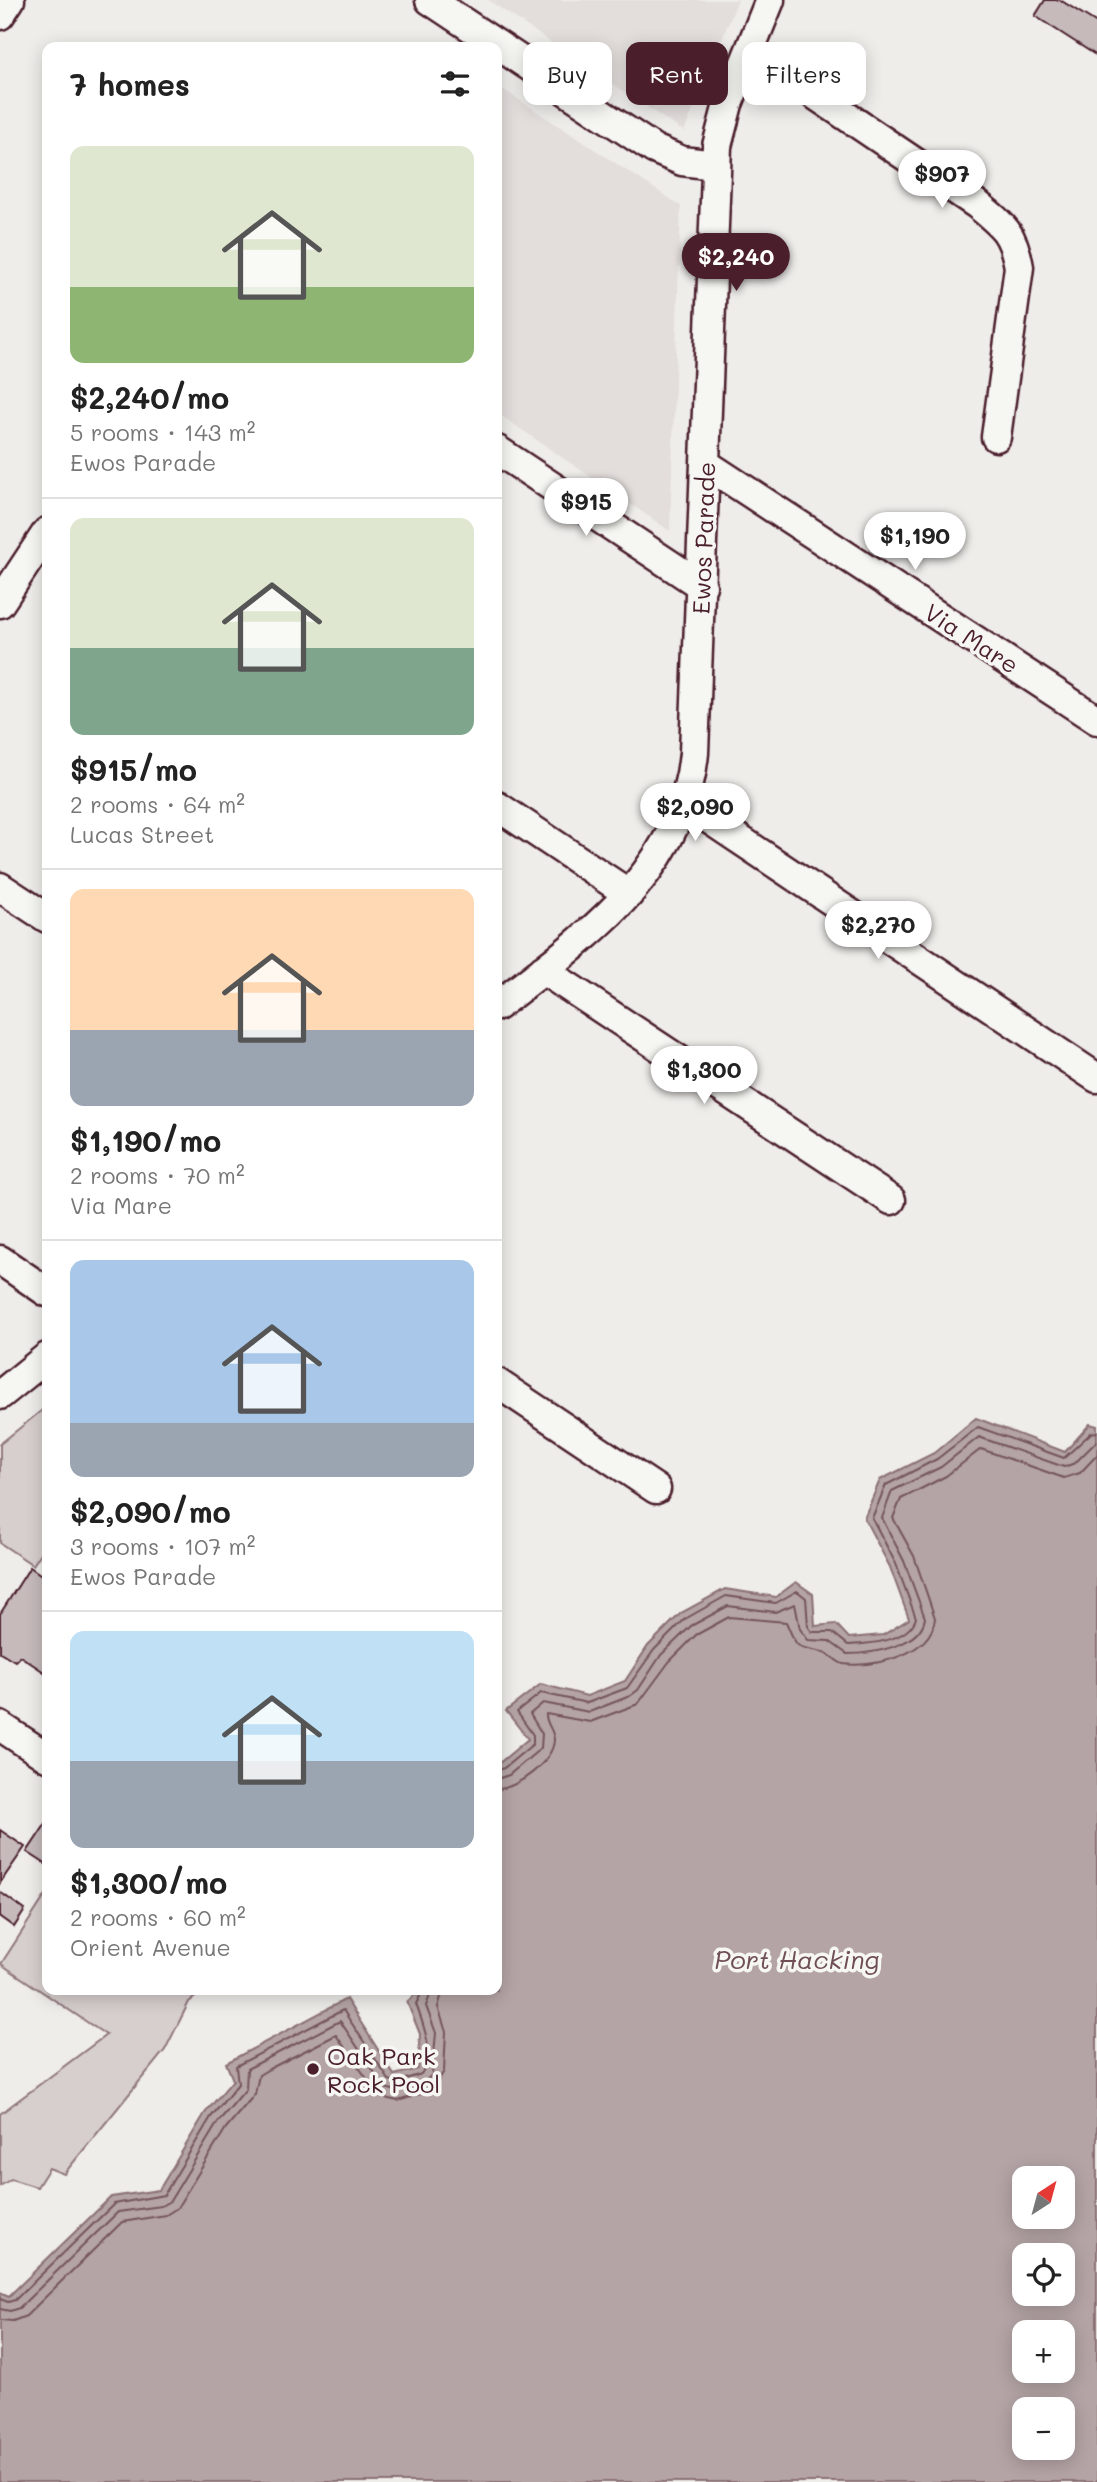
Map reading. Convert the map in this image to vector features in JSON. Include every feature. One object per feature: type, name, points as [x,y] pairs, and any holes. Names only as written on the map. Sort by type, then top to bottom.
[{"type":"street","points":[[0,15],[10,0]]},
{"type":"street","points":[[430,0],[493,42]]},
{"type":"street","name":"Ewos Parade","points":[[754,42],[770,0]]},
{"type":"street","points":[[502,48],[654,149],[675,159],[715,165]]},
{"type":"street","name":"Ewos Parade","points":[[502,1002],[543,970],[629,894],[663,851],[685,803],[694,753],[702,586],[715,165],[721,124],[742,71]]},
{"type":"street","points":[[830,105],[978,205],[1003,225],[1014,242],[1019,267],[996,437]]},
{"type":"street","points":[[502,453],[702,586]]},
{"type":"street","name":"Via Mare","points":[[706,464],[1097,720]]},
{"type":"street","points":[[0,603],[42,540]]},
{"type":"street","points":[[685,803],[1097,1078]]},
{"type":"street","points":[[502,810],[629,894]]},
{"type":"street","points":[[0,887],[42,915]]},
{"type":"street","points":[[543,970],[891,1200]]},
{"type":"street","points":[[0,1260],[42,1289]]},
{"type":"street","points":[[0,1395],[42,1361]]},
{"type":"street","points":[[502,1386],[656,1489]]},
{"type":"street","points":[[0,1726],[42,1754]]},
{"type":"shaded area","points":[[488,0],[738,0],[721,42],[626,42],[626,93],[612,84],[612,42],[550,42]]},
{"type":"shaded area","points":[[504,90],[523,105],[681,206],[670,531],[502,416]]},
{"type":"shaded area","points":[[644,105],[695,105],[684,132]]},
{"type":"shaded area","points":[[42,1410],[42,1552],[33,1565],[0,1543],[0,1444]]},
{"type":"shaded area","points":[[42,1901],[42,1992],[1,1964]]},
{"type":"shaded area","points":[[47,1995],[198,1995],[189,2002],[165,2050],[64,2174],[49,2168],[37,2187],[11,2179],[0,2186],[0,2114],[106,2035]]},
{"type":"water","name":"Port Hacking","points":[[976,1418],[1065,1452],[1090,1424],[1097,1426],[1097,2482],[0,2482],[0,2292],[9,2296],[111,2197],[159,2190],[205,2113],[233,2080],[226,2063],[346,1999],[394,2075],[418,2069],[420,2034],[407,2002],[414,1995],[502,1995],[502,1761],[528,1739],[506,1711],[541,1684],[587,1696],[625,1681],[648,1646],[681,1613],[725,1589],[776,1597],[796,1582],[813,1594],[815,1626],[836,1624],[849,1638],[883,1635],[909,1619],[890,1567],[864,1518],[880,1480],[934,1453]]},
{"type":"building","points":[[1045,0],[1060,0],[1097,23],[1097,56],[1035,16]]},
{"type":"building","points":[[30,1567],[42,1575],[42,1671],[20,1656],[15,1661],[0,1652],[0,1614]]},
{"type":"building","points":[[0,1830],[25,1847],[0,1883]]},
{"type":"building","points":[[42,1830],[42,1862],[27,1852]]},
{"type":"building","points":[[0,1892],[25,1910],[14,1927],[0,1917]]},
{"type":"place","name":"Oak Park Rock Pool","points":[[313,2069]]}]
